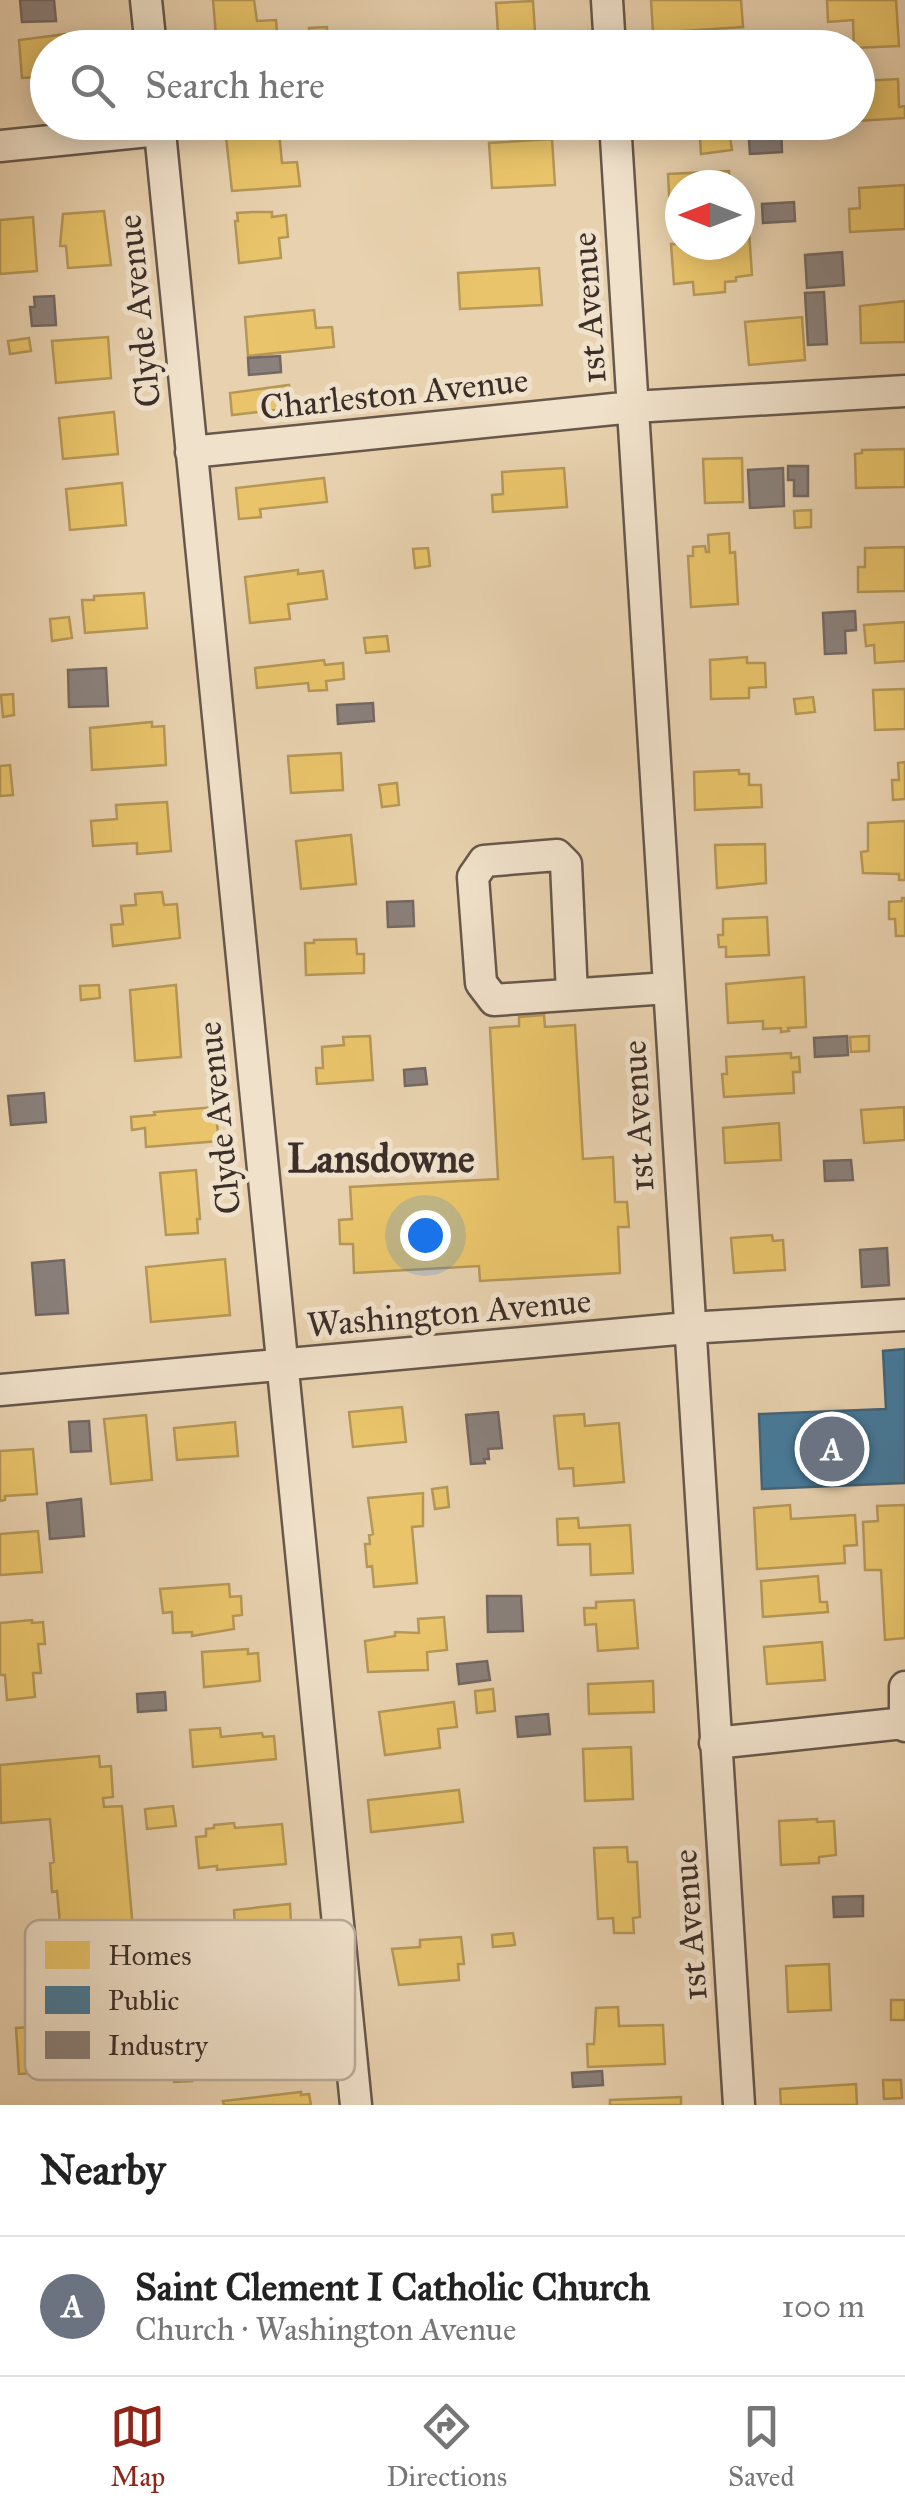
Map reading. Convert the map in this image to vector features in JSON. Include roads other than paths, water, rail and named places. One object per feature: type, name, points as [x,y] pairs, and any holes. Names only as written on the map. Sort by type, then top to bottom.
[{"type":"street","points":[[146,0],[149,30]]},
{"type":"street","points":[[607,0],[609,30]]},
{"type":"street","points":[[0,146],[48,140]]},
{"type":"street","name":"Clyde Avenue","points":[[160,140],[337,1920]]},
{"type":"street","name":"1st Avenue","points":[[616,140],[739,2105]]},
{"type":"street","name":"Charleston Avenue","points":[[190,452],[634,407],[905,392]]},
{"type":"street","points":[[572,994],[566,864],[557,855],[484,861],[473,877],[481,983],[494,1000],[668,988]]},
{"type":"street","name":"Washington Avenue","points":[[0,1390],[688,1328],[905,1315]]},
{"type":"street","points":[[716,1743],[905,1724],[905,1687]]},
{"type":"street","name":"Clyde Avenue","points":[[353,2080],[356,2105]]},
{"type":"place","name":"Saint Clement I Catholic Church","points":[[832,1449]]},
{"type":"district","name":"Lansdowne","points":[[381,1158]]}]
